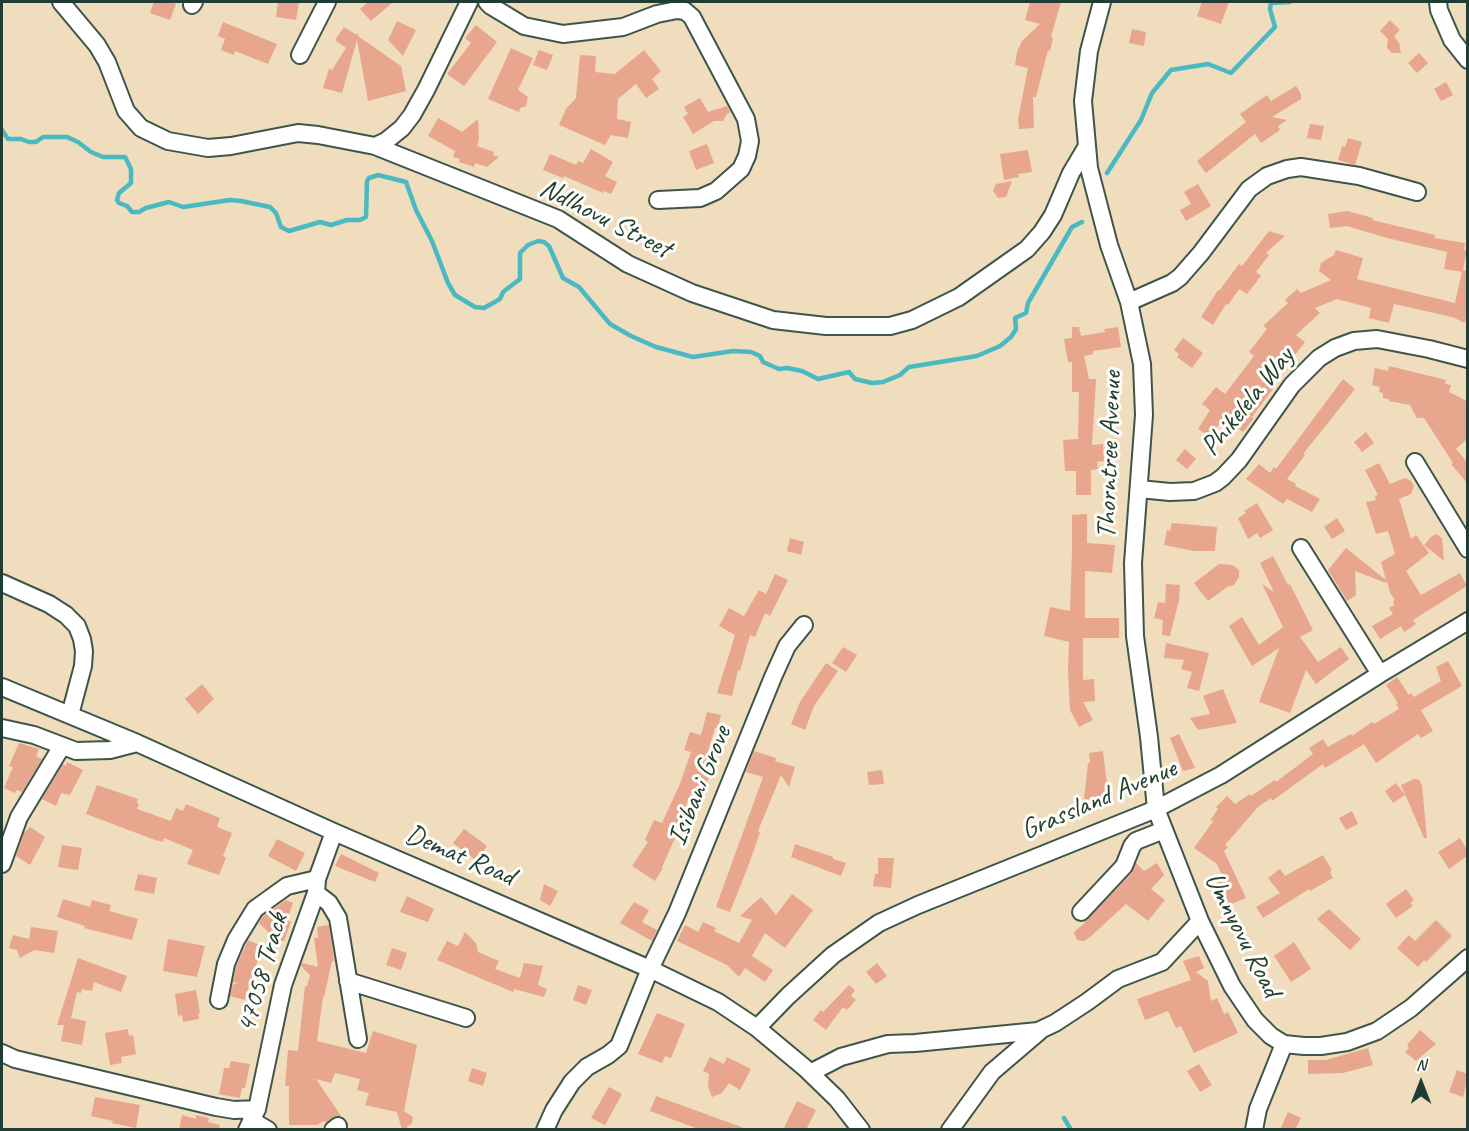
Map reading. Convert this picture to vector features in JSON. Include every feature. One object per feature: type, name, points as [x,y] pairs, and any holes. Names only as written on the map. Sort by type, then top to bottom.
[{"type":"street","name":"Ndlhovu Street","points":[[62,2],[97,45],[107,62],[126,111],[141,128],[168,141],[207,148],[298,134],[318,135],[375,146],[558,219],[628,264],[692,293],[773,320],[826,326],[890,326],[912,320],[958,297],[1027,249],[1042,232],[1053,215],[1071,173],[1087,146]]},
{"type":"street","points":[[300,55],[327,2]]},
{"type":"street","points":[[375,146],[386,141],[402,128],[412,115],[469,2]]},
{"type":"street","points":[[487,2],[524,26],[563,34],[623,27],[655,8],[685,11],[692,17],[722,78],[746,119],[750,141],[747,156],[741,168],[716,191],[699,198],[658,200]]},
{"type":"street","name":"Thorntree Avenue","points":[[1102,2],[1089,51],[1083,88],[1089,168],[1109,245],[1128,302],[1142,364],[1144,415],[1133,563],[1135,636],[1156,810]]},
{"type":"street","points":[[1438,2],[1439,10],[1452,40],[1467,60]]},
{"type":"street","points":[[1128,302],[1172,283],[1180,277],[1249,189],[1267,176],[1301,167],[1359,176],[1417,192]]},
{"type":"street","name":"Phikelela Way","points":[[1139,489],[1170,492],[1194,491],[1215,483],[1239,460],[1292,385],[1319,358],[1335,348],[1354,341],[1377,339],[1467,359]]},
{"type":"street","points":[[1415,462],[1467,549]]},
{"type":"street","points":[[1301,548],[1380,674]]},
{"type":"street","points":[[2,583],[49,604],[66,615],[77,626],[84,651],[83,666],[70,715]]},
{"type":"street","name":"Grassland Avenue","points":[[757,1028],[833,955],[879,923],[937,897],[1156,810],[1221,775],[1467,621]]},
{"type":"street","name":"Isibani Grove","points":[[545,1130],[554,1110],[572,1082],[587,1067],[619,1046],[650,969],[681,903],[773,677],[787,646],[804,625]]},
{"type":"street","name":"Demat Road","points":[[2,687],[136,743],[650,969],[718,1002],[757,1028],[810,1072],[837,1099],[860,1129]]},
{"type":"street","points":[[2,728],[34,735],[76,751],[110,750],[136,743]]},
{"type":"street","points":[[2,864],[19,817],[62,746]]},
{"type":"street","name":"Umnyovu Road","points":[[1156,810],[1200,921],[1232,986],[1246,1007],[1271,1036],[1284,1044]]},
{"type":"street","points":[[1081,912],[1124,866],[1136,841],[1164,830]]},
{"type":"street","name":"47058 Track","points":[[252,1120],[283,985],[334,832]]},
{"type":"street","points":[[219,1000],[226,964],[236,940],[255,909],[287,886],[317,886],[338,918],[358,1039]]},
{"type":"street","points":[[950,1130],[992,1072],[1043,1028],[1087,1002],[1118,979],[1162,962],[1200,921]]},
{"type":"street","points":[[1254,1130],[1258,1109],[1284,1044],[1304,1046],[1339,1043],[1377,1031],[1411,1008],[1467,958]]},
{"type":"street","points":[[348,981],[466,1018]]},
{"type":"street","points":[[810,1072],[865,1048],[888,1044],[1025,1033],[1043,1028]]},
{"type":"street","points":[[2,1053],[26,1061],[234,1110],[267,1130]]},
{"type":"building","points":[[154,2],[176,4],[170,20],[150,13]]},
{"type":"building","points":[[278,2],[299,2],[296,20],[276,17]]},
{"type":"building","points":[[368,2],[393,2],[371,21],[360,9]]},
{"type":"building","points":[[1030,2],[1061,2],[1051,37],[1053,38],[1050,51],[1048,50],[1036,97],[1033,97],[1034,128],[1019,129],[1018,119],[1028,68],[1015,65],[1017,52],[1022,41],[1040,24],[1025,20]]},
{"type":"building","points":[[1202,2],[1229,2],[1221,24],[1197,16]]},
{"type":"building","points":[[1390,20],[1400,30],[1394,36],[1399,43],[1401,53],[1392,53],[1387,48],[1388,39],[1380,31]]},
{"type":"building","points":[[397,21],[416,30],[403,56],[388,40]]},
{"type":"building","points":[[223,22],[277,44],[268,64],[235,51],[234,55],[221,50],[225,39],[218,36]]},
{"type":"building","points":[[476,25],[497,42],[464,86],[447,74],[471,43],[465,38]]},
{"type":"building","points":[[344,27],[359,34],[358,36],[401,66],[406,91],[368,101],[357,40],[342,93],[323,88],[329,69],[332,70],[346,48],[335,40]]},
{"type":"building","points":[[1132,29],[1146,32],[1144,46],[1129,43]]},
{"type":"building","points":[[511,48],[533,58],[518,90],[528,97],[526,106],[520,108],[519,112],[488,99]]},
{"type":"building","points":[[539,50],[553,55],[547,70],[533,65]]},
{"type":"building","points":[[644,50],[661,71],[652,79],[659,89],[646,98],[636,84],[618,99],[617,119],[631,122],[628,138],[611,135],[605,145],[559,125],[566,109],[576,98],[580,55],[596,56],[595,72],[615,74]]},
{"type":"building","points":[[1419,53],[1428,63],[1417,73],[1408,63]]},
{"type":"building","points":[[1446,82],[1453,95],[1441,101],[1434,89]]},
{"type":"building","points":[[1296,86],[1301,99],[1272,117],[1287,120],[1278,126],[1280,130],[1261,143],[1255,134],[1206,173],[1197,161],[1246,122],[1240,114],[1267,95],[1271,101]]},
{"type":"building","points":[[700,98],[708,112],[727,106],[730,112],[723,121],[714,121],[693,134],[683,117],[688,114],[684,107]]},
{"type":"building","points":[[438,118],[462,132],[478,119],[477,146],[494,152],[493,155],[499,157],[487,167],[475,163],[474,167],[459,162],[460,159],[453,157],[455,151],[428,136]]},
{"type":"building","points":[[1310,124],[1324,126],[1321,140],[1307,138]]},
{"type":"building","points":[[1348,138],[1362,142],[1355,165],[1338,160],[1342,146],[1345,147]]},
{"type":"building","points":[[707,144],[714,163],[696,170],[689,151]]},
{"type":"building","points":[[591,149],[613,162],[605,176],[617,182],[611,194],[543,170],[550,154],[576,165],[578,161],[583,163]]},
{"type":"building","points":[[1028,150],[1032,172],[1018,174],[1019,177],[1004,180],[1000,154]]},
{"type":"building","points":[[1012,181],[1006,197],[998,198],[993,191],[996,184]]},
{"type":"building","points":[[1198,184],[1211,206],[1186,221],[1180,210],[1191,204],[1184,192]]},
{"type":"building","points":[[1347,211],[1373,218],[1372,220],[1435,235],[1434,238],[1465,243],[1464,250],[1467,250],[1463,270],[1467,271],[1467,313],[1465,323],[1452,317],[1394,304],[1389,323],[1369,318],[1371,308],[1337,299],[1315,308],[1320,313],[1296,335],[1305,342],[1270,387],[1273,389],[1243,432],[1224,417],[1210,437],[1198,429],[1210,410],[1202,404],[1216,387],[1225,394],[1254,356],[1249,352],[1267,329],[1263,326],[1288,303],[1285,300],[1297,289],[1301,293],[1331,280],[1319,271],[1321,263],[1334,255],[1336,250],[1363,258],[1357,279],[1455,303],[1462,272],[1444,269],[1447,252],[1347,226],[1330,228],[1328,214]]},
{"type":"building","points":[[1269,231],[1285,236],[1266,253],[1269,255],[1256,272],[1261,276],[1247,294],[1239,289],[1213,325],[1201,317],[1218,290],[1239,264],[1242,266]]},
{"type":"building","points":[[1072,327],[1079,327],[1081,336],[1118,327],[1121,347],[1093,351],[1093,354],[1084,356],[1089,379],[1096,379],[1092,445],[1103,444],[1104,461],[1097,462],[1098,469],[1091,470],[1091,495],[1076,495],[1076,471],[1065,471],[1063,440],[1078,439],[1079,392],[1072,392],[1072,362],[1068,362],[1064,339],[1072,338]]},
{"type":"building","points":[[1183,338],[1203,353],[1192,368],[1177,357],[1179,354],[1174,350]]},
{"type":"building","points":[[1389,366],[1446,380],[1445,384],[1451,385],[1449,392],[1467,401],[1467,439],[1456,449],[1467,462],[1467,483],[1451,464],[1453,463],[1424,418],[1417,418],[1410,405],[1383,398],[1383,393],[1379,392],[1380,387],[1372,385],[1375,368],[1388,371]]},
{"type":"building","points":[[1343,379],[1355,389],[1303,454],[1305,455],[1287,479],[1296,484],[1295,486],[1320,499],[1312,512],[1287,499],[1283,504],[1246,479],[1259,464],[1270,473],[1274,467],[1276,469]]},
{"type":"building","points":[[1366,432],[1374,443],[1362,452],[1354,442]]},
{"type":"building","points":[[1185,449],[1196,459],[1187,469],[1176,460]]},
{"type":"building","points":[[1379,463],[1390,484],[1405,478],[1414,486],[1411,494],[1399,499],[1411,539],[1416,535],[1429,553],[1406,571],[1421,595],[1460,573],[1467,586],[1413,620],[1416,624],[1404,632],[1401,626],[1380,639],[1372,626],[1393,614],[1389,608],[1394,605],[1395,600],[1390,593],[1387,581],[1386,583],[1355,571],[1356,595],[1347,601],[1328,570],[1346,548],[1386,580],[1381,562],[1395,554],[1388,531],[1376,534],[1366,502],[1376,500],[1375,496],[1378,495],[1365,470]]},
{"type":"building","points":[[1257,503],[1273,530],[1260,538],[1257,533],[1248,539],[1238,518]]},
{"type":"building","points":[[1087,514],[1087,543],[1115,545],[1112,573],[1085,571],[1085,618],[1119,618],[1119,638],[1083,638],[1083,680],[1094,679],[1095,701],[1083,702],[1093,720],[1079,727],[1070,710],[1069,642],[1044,636],[1050,607],[1070,611],[1072,515]]},
{"type":"building","points":[[1337,518],[1345,531],[1332,539],[1324,527]]},
{"type":"building","points":[[1172,523],[1217,527],[1215,551],[1194,551],[1164,545],[1167,530],[1170,531]]},
{"type":"building","points":[[1437,534],[1442,538],[1444,561],[1424,545]]},
{"type":"building","points":[[790,538],[804,542],[801,555],[787,551]]},
{"type":"building","points":[[1273,556],[1313,630],[1300,637],[1318,662],[1341,647],[1349,659],[1316,684],[1306,670],[1290,713],[1259,702],[1279,648],[1252,666],[1229,626],[1242,617],[1259,645],[1283,627],[1262,584],[1274,592],[1260,563]]},
{"type":"building","points":[[1219,564],[1232,565],[1239,570],[1239,577],[1234,585],[1227,587],[1208,601],[1194,583]]},
{"type":"building","points":[[775,574],[788,580],[770,616],[765,613],[755,637],[750,635],[732,696],[717,693],[735,635],[719,626],[729,608],[744,616],[759,590],[766,594]]},
{"type":"building","points":[[1166,584],[1180,585],[1179,600],[1170,636],[1162,635],[1163,620],[1154,618],[1158,602],[1165,603]]},
{"type":"building","points":[[1166,643],[1209,653],[1199,691],[1187,688],[1192,672],[1181,669],[1184,660],[1164,658]]},
{"type":"building","points":[[843,647],[857,655],[846,672],[832,663]]},
{"type":"building","points":[[1448,661],[1462,686],[1421,710],[1433,731],[1421,738],[1418,734],[1376,763],[1364,744],[1325,768],[1323,764],[1272,801],[1271,798],[1258,807],[1225,845],[1228,847],[1224,851],[1246,898],[1225,907],[1214,884],[1224,880],[1217,864],[1194,848],[1214,820],[1210,821],[1218,809],[1216,807],[1227,796],[1235,804],[1275,780],[1276,782],[1313,754],[1309,748],[1323,739],[1328,747],[1399,709],[1396,704],[1398,703],[1386,685],[1397,677],[1409,695],[1411,693],[1414,697],[1441,681],[1436,667]]},
{"type":"building","points":[[826,663],[838,671],[814,706],[805,730],[791,724],[800,702]]},
{"type":"building","points":[[202,684],[214,699],[198,714],[185,699]]},
{"type":"building","points":[[1223,689],[1237,723],[1198,730],[1190,718],[1210,714],[1203,696]]},
{"type":"building","points":[[707,712],[721,715],[707,755],[716,759],[704,791],[694,788],[672,836],[675,838],[663,868],[655,881],[632,866],[648,842],[645,840],[654,820],[662,823],[680,784],[691,752],[684,750],[690,732],[701,735]]},
{"type":"building","points":[[1179,734],[1195,768],[1183,771],[1170,738]]},
{"type":"building","points":[[19,743],[39,749],[36,756],[42,759],[22,792],[17,790],[15,793],[4,788],[13,767],[9,766]]},
{"type":"building","points":[[754,751],[795,767],[789,787],[781,775],[758,831],[760,832],[749,864],[730,912],[716,907],[763,777],[746,772]]},
{"type":"building","points":[[1103,751],[1107,784],[1110,784],[1108,798],[1099,797],[1099,801],[1084,799],[1088,763],[1090,763],[1089,753]]},
{"type":"building","points":[[67,762],[83,770],[70,795],[61,793],[56,806],[42,799],[63,764],[66,766]]},
{"type":"building","points":[[882,770],[884,784],[869,785],[867,772]]},
{"type":"building","points":[[1414,779],[1419,780],[1422,785],[1427,838],[1424,838],[1401,785]]},
{"type":"building","points":[[1396,783],[1405,795],[1393,803],[1385,791]]},
{"type":"building","points":[[97,785],[138,799],[137,809],[171,821],[176,808],[183,811],[186,804],[220,818],[217,827],[232,833],[219,875],[187,864],[193,850],[164,838],[163,842],[155,840],[86,814]]},
{"type":"building","points":[[1352,811],[1358,824],[1346,830],[1339,818]]},
{"type":"building","points":[[30,827],[45,837],[30,865],[16,856],[24,833]]},
{"type":"building","points":[[464,829],[487,846],[477,861],[453,843]]},
{"type":"building","points":[[1460,838],[1467,850],[1467,856],[1449,869],[1438,852]]},
{"type":"building","points":[[277,839],[305,853],[296,871],[268,856]]},
{"type":"building","points":[[795,844],[846,863],[841,876],[791,857]]},
{"type":"building","points":[[62,845],[82,848],[78,870],[58,867]]},
{"type":"building","points":[[341,854],[379,873],[375,882],[335,866]]},
{"type":"building","points":[[1323,855],[1332,870],[1330,872],[1333,878],[1310,891],[1309,889],[1263,918],[1256,907],[1280,893],[1268,878],[1280,869],[1285,876]]},
{"type":"building","points":[[878,858],[894,858],[891,888],[873,886],[875,874],[878,874]]},
{"type":"building","points":[[1136,863],[1144,871],[1157,863],[1164,875],[1151,889],[1165,900],[1148,921],[1126,904],[1090,937],[1084,941],[1077,940],[1074,933],[1076,930],[1132,873]]},
{"type":"building","points":[[138,874],[157,878],[154,894],[134,890]]},
{"type":"building","points":[[544,884],[558,891],[550,906],[540,900]]},
{"type":"building","points":[[1406,889],[1414,900],[1410,903],[1413,906],[1396,918],[1386,904]]},
{"type":"building","points":[[792,894],[813,910],[785,948],[765,933],[752,956],[773,970],[765,982],[745,968],[739,977],[727,965],[677,941],[685,925],[698,932],[703,922],[716,928],[714,931],[739,943],[752,920],[740,916],[761,897],[776,915]]},
{"type":"building","points":[[407,896],[434,909],[428,922],[400,912]]},
{"type":"building","points":[[63,899],[90,907],[92,900],[111,905],[109,911],[138,919],[132,940],[84,928],[85,926],[57,917]]},
{"type":"building","points":[[286,900],[293,903],[287,920],[291,922],[284,941],[277,941],[259,923],[263,916]]},
{"type":"building","points":[[634,902],[649,910],[642,922],[657,930],[652,941],[620,923]]},
{"type":"building","points":[[1329,909],[1361,939],[1350,950],[1317,919]]},
{"type":"building","points":[[1436,920],[1452,936],[1418,967],[1397,948],[1409,935],[1415,941]]},
{"type":"building","points":[[329,925],[334,961],[332,961],[323,997],[317,1041],[366,1053],[373,1031],[417,1045],[404,1111],[413,1117],[412,1123],[404,1130],[402,1130],[397,1112],[365,1105],[369,1093],[357,1090],[360,1079],[335,1073],[331,1083],[316,1079],[341,1116],[317,1125],[289,1125],[289,1086],[285,1086],[288,1050],[298,1051],[305,986],[307,986],[310,975],[301,966],[302,963],[318,967],[314,938],[318,938],[317,927]]},
{"type":"building","points":[[31,927],[58,931],[54,953],[34,950],[20,958],[17,950],[9,948],[13,935],[29,939]]},
{"type":"building","points":[[465,932],[476,943],[478,952],[499,961],[495,969],[520,978],[524,963],[543,966],[538,985],[547,989],[544,997],[514,989],[513,992],[437,960],[447,941],[458,946]]},
{"type":"building","points":[[168,939],[205,946],[197,977],[163,971]]},
{"type":"building","points":[[248,940],[264,947],[253,972],[245,1000],[230,996],[233,984],[239,983],[233,982],[236,967]]},
{"type":"building","points":[[1294,942],[1311,969],[1291,982],[1274,956]]},
{"type":"building","points":[[392,948],[407,953],[401,970],[386,965]]},
{"type":"building","points":[[1199,956],[1204,968],[1196,972],[1208,981],[1211,1001],[1217,998],[1224,1014],[1228,1012],[1238,1033],[1194,1053],[1181,1026],[1176,1028],[1168,1011],[1145,1020],[1137,999],[1191,980],[1183,961]]},
{"type":"building","points":[[78,958],[127,976],[121,992],[94,982],[92,991],[82,989],[81,993],[77,992],[71,1018],[86,1021],[82,1045],[61,1041],[64,1025],[57,1025]]},
{"type":"building","points":[[877,963],[887,976],[876,984],[866,972]]},
{"type":"building","points":[[578,985],[592,990],[586,1005],[573,1000]]},
{"type":"building","points":[[849,985],[855,990],[851,996],[856,1000],[847,1010],[843,1007],[826,1030],[813,1020]]},
{"type":"building","points":[[196,990],[199,1019],[183,1022],[182,1015],[178,1016],[175,994]]},
{"type":"building","points":[[657,1013],[685,1024],[671,1058],[665,1056],[662,1063],[638,1054]]},
{"type":"building","points":[[128,1029],[129,1036],[133,1035],[136,1054],[121,1057],[122,1063],[110,1065],[105,1033]]},
{"type":"building","points":[[1420,1030],[1436,1044],[1416,1061],[1405,1052],[1409,1048],[1407,1045]]},
{"type":"building","points":[[1368,1048],[1373,1065],[1343,1073],[1308,1074],[1308,1060],[1326,1060]]},
{"type":"building","points":[[710,1057],[724,1064],[727,1057],[751,1069],[740,1090],[729,1083],[722,1093],[712,1097],[708,1087],[709,1074],[703,1071]]},
{"type":"building","points":[[231,1061],[250,1064],[245,1088],[242,1088],[240,1098],[219,1094],[224,1068],[229,1068]]},
{"type":"building","points":[[1199,1064],[1212,1085],[1200,1092],[1187,1071]]},
{"type":"building","points":[[472,1068],[487,1073],[483,1086],[468,1081]]},
{"type":"building","points":[[1457,1070],[1467,1074],[1463,1097],[1449,1092]]},
{"type":"building","points":[[609,1087],[622,1094],[605,1125],[591,1118]]},
{"type":"building","points":[[656,1096],[744,1128],[743,1130],[701,1130],[650,1111]]},
{"type":"building","points":[[95,1097],[140,1105],[136,1128],[91,1116]]},
{"type":"building","points":[[797,1101],[816,1110],[806,1130],[783,1130]]},
{"type":"building","points":[[1288,1112],[1301,1118],[1295,1130],[1280,1130]]},
{"type":"building","points":[[182,1115],[196,1119],[196,1115],[209,1118],[208,1122],[220,1125],[219,1130],[179,1130]]},
{"type":"waterway","points":[[1107,173],[1141,120],[1152,93],[1171,70],[1208,64],[1231,73],[1275,27],[1270,9],[1271,3],[1290,2]]},
{"type":"waterway","points":[[2,130],[8,139],[36,142],[43,137],[67,137],[103,157],[125,157],[131,169],[131,183],[119,193],[117,200],[132,212],[139,212],[169,202],[183,207],[230,200],[241,201],[270,207],[276,213],[281,227],[289,231],[320,222],[331,225],[366,217],[369,178],[378,175],[406,182],[448,283],[455,295],[475,307],[484,308],[500,299],[503,292],[520,279],[520,253],[528,245],[538,241],[544,242],[549,246],[563,278],[579,287],[610,324],[631,336],[656,347],[693,357],[733,351],[751,352],[760,356],[763,362],[779,369],[802,371],[818,379],[849,372],[855,379],[872,383],[883,382],[900,375],[909,367],[977,356],[1000,346],[1011,337],[1016,329],[1015,318],[1026,313],[1028,303],[1072,227],[1082,222]]},
{"type":"waterway","points":[[1064,1118],[1071,1130]]}]
